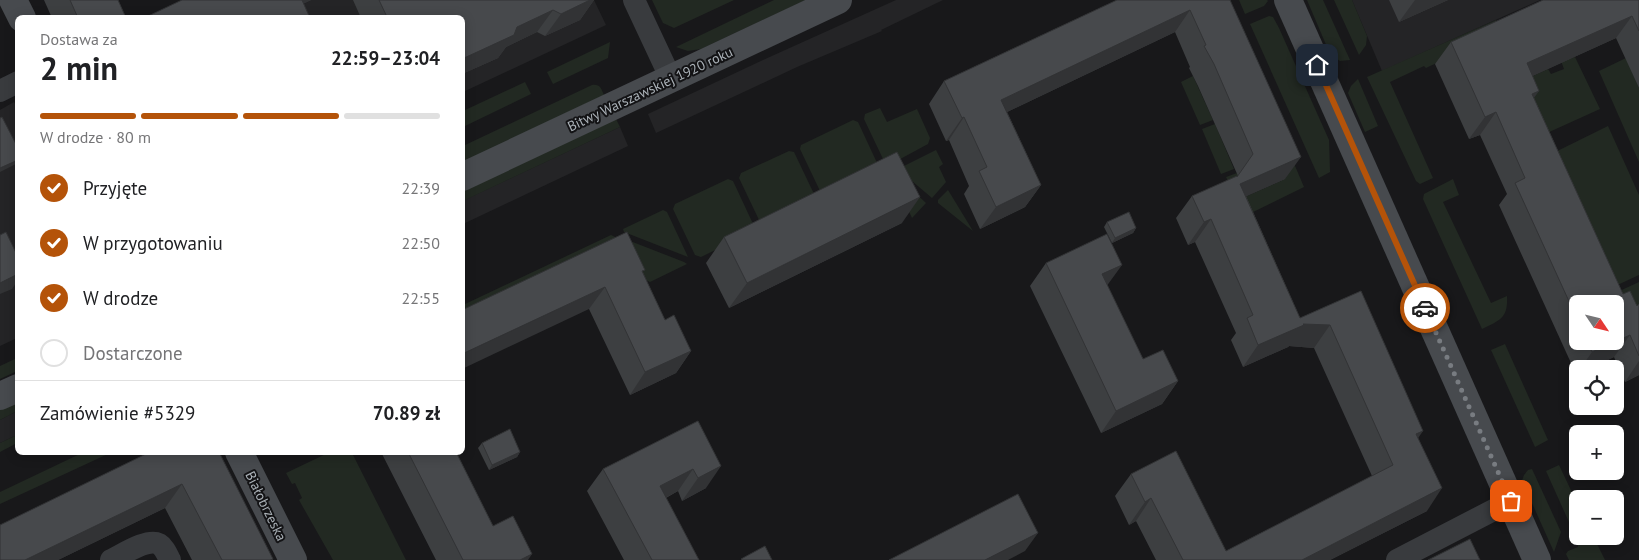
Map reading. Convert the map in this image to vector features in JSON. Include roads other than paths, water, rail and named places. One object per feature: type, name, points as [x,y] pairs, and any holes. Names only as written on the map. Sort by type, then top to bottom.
[{"type":"street","points":[[13,0],[20,15]]},
{"type":"street","name":"Bitwy Warszawskiej 1920 roku","points":[[465,176],[838,0]]},
{"type":"street","points":[[1288,0],[1537,560]]},
{"type":"street","points":[[638,9],[671,79]]},
{"type":"street","points":[[0,91],[15,84]]},
{"type":"street","points":[[0,396],[15,389]]},
{"type":"street","name":"Białobrzeska","points":[[240,455],[293,560]]},
{"type":"street","points":[[1397,560],[1511,501]]},
{"type":"street","points":[[111,560],[151,542],[161,545],[170,560]]}]
